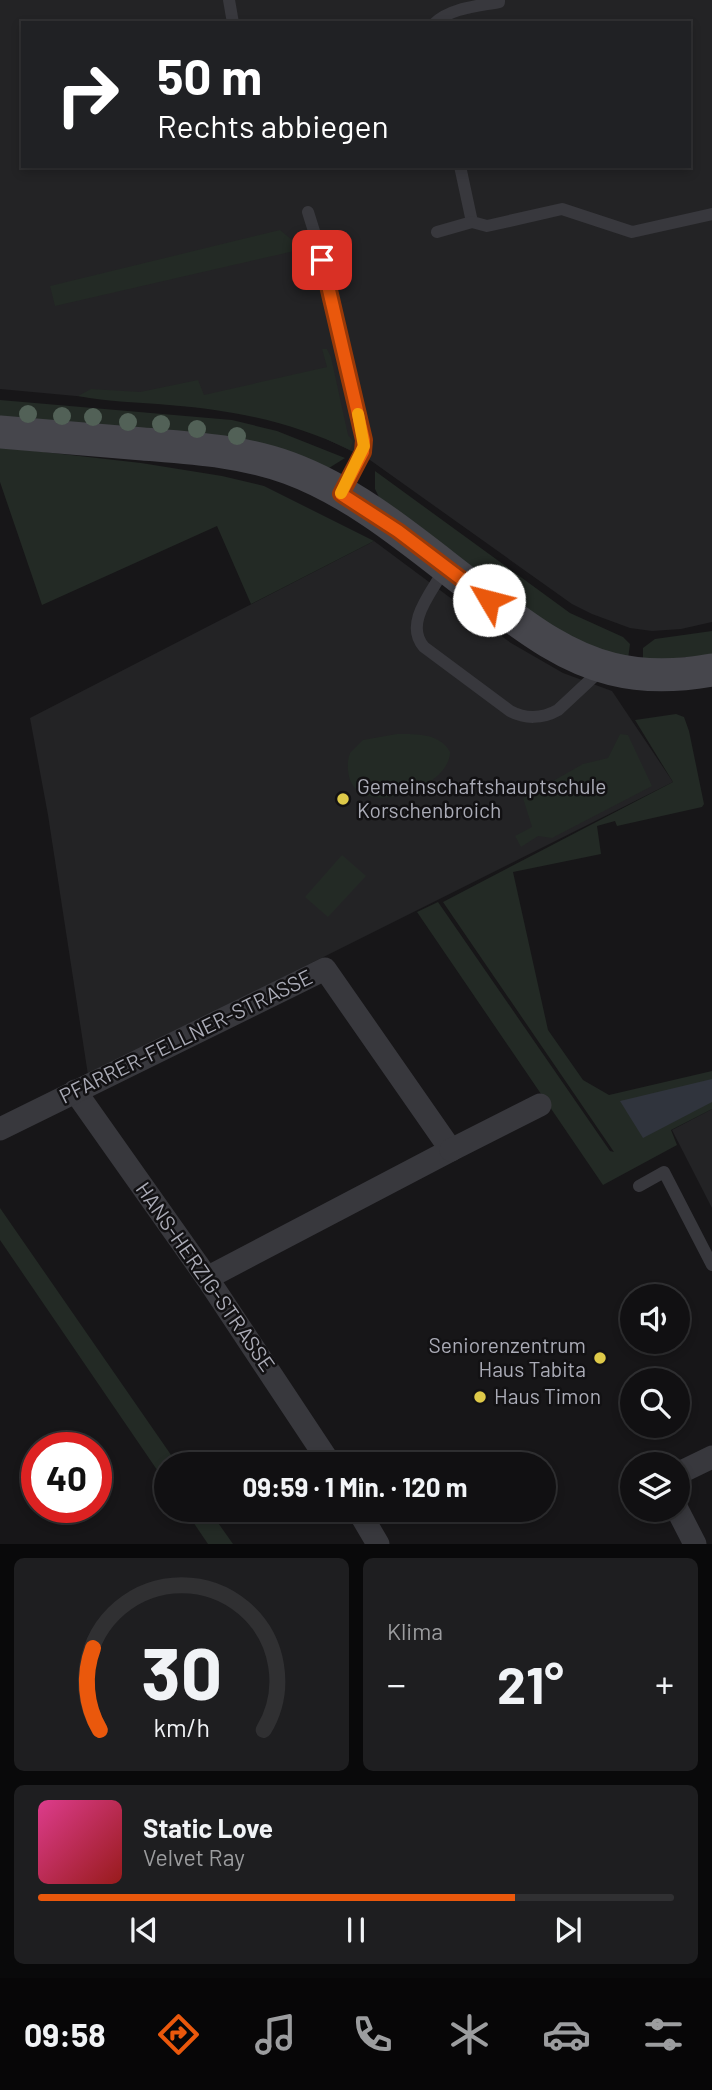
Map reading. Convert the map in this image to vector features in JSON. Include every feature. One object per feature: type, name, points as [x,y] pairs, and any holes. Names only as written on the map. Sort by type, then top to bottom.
[{"type":"street","points":[[0,432],[235,454],[290,469],[341,494],[379,518],[539,636],[568,652],[604,667],[656,675],[712,670]]},
{"type":"street","name":"PFARRER-FELLNER-STRASSE","points":[[0,1129],[325,969],[451,1150]]},
{"type":"street","name":"HANS-HERZIG-STRASSE","points":[[75,1091],[207,1278],[322,1452]]},
{"type":"street","points":[[207,1278],[540,1105]]},
{"type":"street","points":[[690,1468],[712,1457]]},
{"type":"street","points":[[365,1522],[378,1544]]},
{"type":"street","points":[[684,1522],[695,1544]]},
{"type":"lane","points":[[229,0],[233,21]]},
{"type":"lane","points":[[437,21],[450,13],[499,0]]},
{"type":"lane","points":[[460,168],[472,222]]},
{"type":"lane","points":[[437,232],[472,222],[487,226],[562,209],[632,232],[712,214]]},
{"type":"lane","points":[[308,212],[364,440],[363,452],[341,494]]},
{"type":"lane","points":[[446,568],[418,616],[416,635],[424,647],[510,711],[526,717],[551,714],[604,667]]},
{"type":"lane","points":[[639,1186],[663,1172],[712,1265]]},
{"type":"shaded area","points":[[0,0],[712,0],[712,622],[681,629],[652,631],[630,628],[592,614],[572,604],[370,460],[314,433],[257,416],[217,409],[0,389]]},
{"type":"shaded area","points":[[280,230],[303,249],[55,306],[50,286]]},
{"type":"shaded area","points":[[322,349],[327,349],[331,357],[348,435],[353,441],[350,450],[306,432],[239,414],[78,396],[91,389],[140,392],[198,380],[204,395],[327,367]]},
{"type":"shaded area","points":[[0,400],[232,420],[277,431],[345,458],[329,468],[0,423]]},
{"type":"shaded area","points":[[0,447],[141,463],[222,476],[264,486],[374,541],[251,604],[217,526],[42,605],[0,482]]},
{"type":"shaded area","points":[[375,471],[570,613],[623,637],[630,644],[628,659],[574,640],[530,614],[380,499],[375,489]]},
{"type":"shaded area","name":"Gemeinschaftshauptschule Korschenbroich","points":[[374,541],[511,643],[563,673],[612,691],[673,782],[88,1075],[48,815],[30,718]]},
{"type":"shaded area","points":[[712,631],[712,655],[643,661],[643,648],[655,639]]},
{"type":"shaded area","points":[[676,714],[684,717],[689,731],[704,804],[702,807],[617,826],[615,821],[597,826],[601,854],[513,872],[548,1030],[583,1080],[609,1095],[712,1071],[712,1109],[671,1130],[677,1145],[603,1185],[417,912],[438,902],[610,1151],[614,1152],[443,902],[673,782],[635,720]]},
{"type":"shaded area","points":[[397,734],[427,736],[440,741],[450,752],[447,765],[423,786],[406,793],[372,797],[359,791],[349,777],[350,753],[363,740]]},
{"type":"shaded area","points":[[620,734],[628,735],[652,786],[552,838],[538,836],[521,847],[515,836],[532,827],[523,798],[583,764],[608,758]]},
{"type":"shaded area","points":[[342,855],[366,876],[328,917],[305,897]]},
{"type":"shaded area","points":[[712,1079],[712,1102],[643,1138],[620,1101]]},
{"type":"shaded area","points":[[712,1109],[712,1208],[672,1130]]},
{"type":"shaded area","points":[[0,1208],[169,1452],[154,1452],[154,1465],[0,1240]]},
{"type":"shaded area","points":[[193,1522],[217,1522],[233,1544],[208,1544]]},
{"type":"slow traffic","points":[[341,493],[363,452],[363,434],[358,414]]},
{"type":"place","name":"Gemeinschaftshauptschule Korschenbroich","points":[[343,799]]},
{"type":"place","name":"Seniorenzentrum Haus Tabita","points":[[600,1358]]},
{"type":"place","name":"Haus Timon","points":[[480,1397]]},
{"type":"route","points":[[322,260],[364,440],[363,452],[341,494],[398,531],[489,600]]}]
